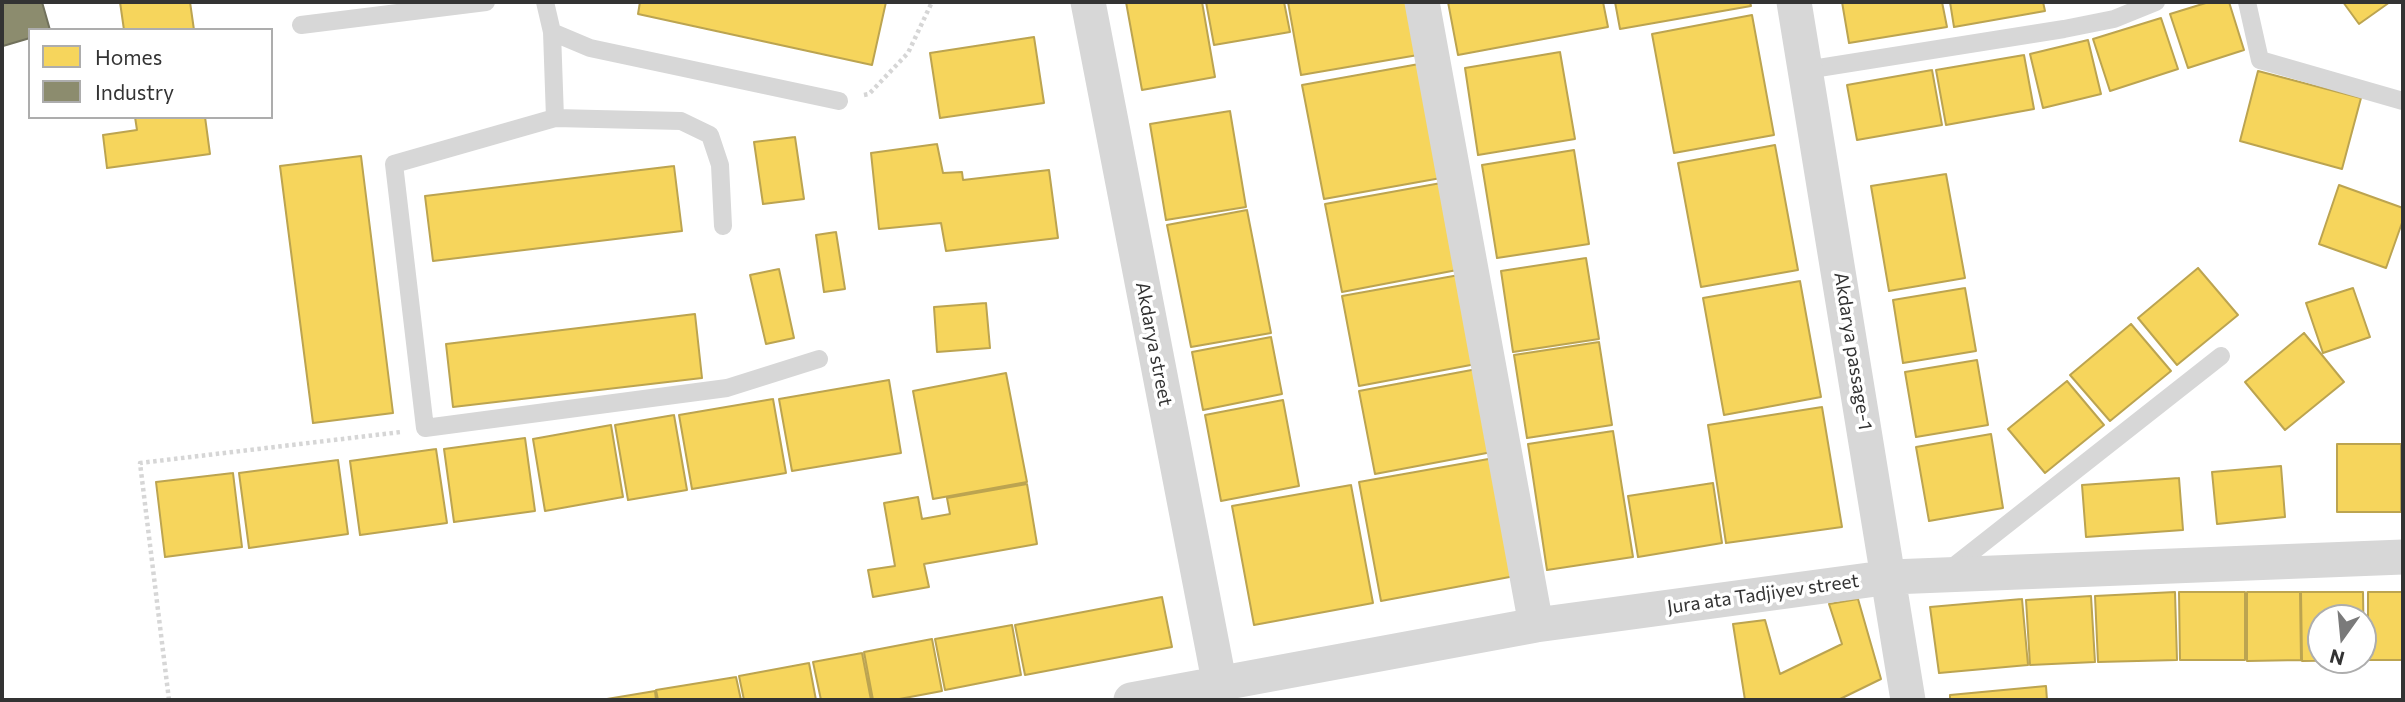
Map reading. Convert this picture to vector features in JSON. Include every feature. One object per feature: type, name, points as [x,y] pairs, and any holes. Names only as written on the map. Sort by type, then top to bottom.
[{"type":"street","name":"Akdarya street","points":[[1088,2],[1220,686]]},
{"type":"street","points":[[1422,2],[1536,625]]},
{"type":"street","name":"Akdarya passage-1","points":[[1794,2],[1891,577],[1908,700]]},
{"type":"street","name":"Jura аta Tadjiyev street","points":[[1131,700],[1220,686],[1536,625],[1891,577],[2403,557]]},
{"type":"lane","points":[[301,25],[486,2]]},
{"type":"lane","points":[[545,2],[552,32],[555,118]]},
{"type":"lane","points":[[1806,70],[2064,29],[2114,19],[2156,2]]},
{"type":"lane","points":[[2247,2],[2260,60],[2403,101]]},
{"type":"lane","points":[[552,32],[590,48],[839,102]]},
{"type":"lane","points":[[723,226],[720,166],[710,135],[681,121],[555,118],[394,163],[425,428],[727,388],[819,359]]},
{"type":"lane","points":[[1943,574],[2221,356]]},
{"type":"path","points":[[839,102],[869,94],[908,53],[932,2]]},
{"type":"path","points":[[169,700],[140,463],[407,431]]},
{"type":"building: Homes","points":[[120,2],[190,2],[194,28],[124,28]]},
{"type":"building: Homes","points":[[640,2],[886,2],[872,65],[638,14]]},
{"type":"building: Homes","points":[[1126,2],[1202,2],[1215,77],[1142,90]]},
{"type":"building: Homes","points":[[1206,2],[1284,2],[1290,32],[1214,45]]},
{"type":"building: Homes","points":[[1288,2],[1409,2],[1418,55],[1301,75]]},
{"type":"building: Homes","points":[[1448,2],[1603,2],[1608,27],[1458,55]]},
{"type":"building: Homes","points":[[1615,2],[1750,2],[1751,6],[1620,29]]},
{"type":"building: Homes","points":[[1842,2],[1942,2],[1947,27],[1849,43]]},
{"type":"building: Homes","points":[[1950,2],[2043,2],[2045,11],[1954,27]]},
{"type":"building: Homes","points":[[2209,2],[2229,2],[2244,50],[2188,68],[2170,14]]},
{"type":"building: Homes","points":[[2343,2],[2390,2],[2359,24]]},
{"type":"building: Homes","points":[[1752,15],[1774,135],[1674,153],[1652,34]]},
{"type":"building: Homes","points":[[2161,18],[2178,69],[2110,91],[2093,39]]},
{"type":"building: Homes","points":[[1034,37],[1044,103],[940,118],[930,53]]},
{"type":"building: Homes","points":[[2088,40],[2101,94],[2043,108],[2030,54]]},
{"type":"building: Homes","points":[[1560,52],[1575,139],[1478,155],[1465,68]]},
{"type":"building: Homes","points":[[2024,55],[2034,109],[1946,125],[1936,70]]},
{"type":"building: Homes","points":[[1419,64],[1441,178],[1324,199],[1302,85]]},
{"type":"building: Homes","points":[[1932,70],[1942,125],[1857,140],[1847,85]]},
{"type":"building: Homes","points":[[2258,71],[2361,98],[2342,169],[2240,141]]},
{"type":"building: Homes","points":[[1230,111],[1246,207],[1166,220],[1150,124]]},
{"type":"building: Homes","points":[[135,119],[205,119],[210,154],[107,168],[103,135],[137,130]]},
{"type":"building: Homes","points":[[795,137],[804,199],[763,204],[754,142]]},
{"type":"building: Homes","points":[[937,144],[943,173],[962,172],[963,180],[1049,170],[1058,238],[946,251],[941,223],[879,229],[871,153]]},
{"type":"building: Homes","points":[[1775,145],[1798,270],[1701,287],[1678,163]]},
{"type":"building: Homes","points":[[1574,150],[1589,244],[1497,258],[1482,165]]},
{"type":"building: Homes","points":[[361,156],[393,413],[313,423],[280,166]]},
{"type":"building: Homes","points":[[674,166],[682,231],[433,261],[425,196]]},
{"type":"building: Homes","points":[[1946,174],[1965,278],[1889,291],[1871,186]]},
{"type":"building: Homes","points":[[1441,183],[1457,270],[1342,292],[1325,204]]},
{"type":"building: Homes","points":[[2339,185],[2403,208],[2403,220],[2386,268],[2319,244]]},
{"type":"building: Homes","points":[[1247,210],[1271,333],[1191,347],[1167,225]]},
{"type":"building: Homes","points":[[836,232],[845,289],[824,292],[816,235]]},
{"type":"building: Homes","points":[[1586,258],[1599,339],[1513,352],[1501,271]]},
{"type":"building: Homes","points":[[2198,268],[2238,315],[2177,365],[2138,318]]},
{"type":"building: Homes","points":[[779,269],[794,338],[766,344],[750,275]]},
{"type":"building: Homes","points":[[1459,275],[1476,364],[1359,386],[1342,296]]},
{"type":"building: Homes","points":[[1800,281],[1821,397],[1724,415],[1703,298]]},
{"type":"building: Homes","points":[[1965,288],[1976,351],[1903,363],[1893,300]]},
{"type":"building: Homes","points":[[2353,288],[2370,337],[2323,353],[2306,303]]},
{"type":"building: Homes","points":[[986,303],[990,348],[937,352],[934,307]]},
{"type":"building: Homes","points":[[695,314],[702,378],[453,407],[446,344]]},
{"type":"building: Homes","points":[[2131,324],[2171,371],[2110,421],[2070,375]]},
{"type":"building: Homes","points":[[2304,333],[2344,382],[2285,430],[2245,382]]},
{"type":"building: Homes","points":[[1271,337],[1282,394],[1203,410],[1192,352]]},
{"type":"building: Homes","points":[[1599,342],[1612,425],[1527,438],[1514,355]]},
{"type":"building: Homes","points":[[1977,360],[1988,425],[1916,437],[1905,372]]},
{"type":"building: Homes","points":[[1477,369],[1492,452],[1375,474],[1359,391]]},
{"type":"building: Homes","points":[[1006,373],[1027,482],[933,499],[913,391]]},
{"type":"building: Homes","points":[[889,380],[901,453],[792,471],[779,399]]},
{"type":"building: Homes","points":[[2067,381],[2104,425],[2045,473],[2008,429]]},
{"type":"building: Homes","points":[[773,399],[786,473],[692,489],[679,415]]},
{"type":"building: Homes","points":[[1283,400],[1299,486],[1221,501],[1205,415]]},
{"type":"building: Homes","points":[[1822,407],[1842,527],[1726,543],[1708,425]]},
{"type":"building: Homes","points":[[674,415],[687,490],[628,500],[615,425]]},
{"type":"building: Homes","points":[[611,425],[623,497],[545,511],[533,439]]},
{"type":"building: Homes","points":[[1613,431],[1633,557],[1547,570],[1528,444]]},
{"type":"building: Homes","points":[[1991,434],[2003,508],[1929,521],[1916,447]]},
{"type":"building: Homes","points":[[525,438],[535,511],[454,522],[444,449]]},
{"type":"building: Homes","points":[[2337,444],[2401,444],[2401,512],[2337,512]]},
{"type":"building: Homes","points":[[436,449],[447,523],[360,535],[350,461]]},
{"type":"building: Homes","points":[[1494,458],[1515,576],[1381,601],[1359,482]]},
{"type":"building: Homes","points":[[338,460],[348,534],[249,548],[239,473]]},
{"type":"building: Homes","points":[[2281,466],[2285,517],[2217,524],[2212,472]]},
{"type":"building: Homes","points":[[233,473],[242,547],[165,557],[156,482]]},
{"type":"building: Homes","points":[[2179,478],[2183,530],[2086,537],[2082,485]]},
{"type":"building: Homes","points":[[1713,483],[1722,543],[1638,557],[1628,496]]},
{"type":"building: Homes","points":[[1027,484],[1037,544],[924,564],[929,587],[873,597],[868,570],[895,566],[884,503],[918,497],[922,519],[950,514],[947,498]]},
{"type":"building: Homes","points":[[1351,485],[1373,603],[1254,625],[1232,506]]},
{"type":"building: Homes","points":[[2175,592],[2177,660],[2098,662],[2095,596]]},
{"type":"building: Homes","points":[[2179,592],[2245,592],[2245,660],[2180,660]]},
{"type":"building: Homes","points":[[2247,592],[2300,592],[2301,660],[2247,661]]},
{"type":"building: Homes","points":[[2301,592],[2363,592],[2363,604],[2307,604],[2307,661],[2302,661]]},
{"type":"building: Homes","points":[[2368,592],[2403,592],[2403,660],[2377,660],[2377,604],[2368,604]]},
{"type":"building: Homes","points":[[2091,596],[2095,662],[2030,665],[2026,600]]},
{"type":"building: Homes","points":[[1162,597],[1172,647],[1025,675],[1015,625]]},
{"type":"building: Homes","points":[[1858,599],[1881,679],[1838,700],[1745,700],[1733,624],[1765,620],[1780,674],[1842,644],[1829,604]]},
{"type":"building: Homes","points":[[2022,599],[2028,665],[1939,673],[1930,607]]},
{"type":"building: Homes","points":[[1012,625],[1021,675],[945,690],[935,639]]},
{"type":"building: Homes","points":[[932,639],[942,691],[894,700],[873,700],[864,652]]},
{"type":"building: Homes","points":[[862,653],[871,700],[821,700],[813,662]]},
{"type":"building: Homes","points":[[809,663],[816,700],[744,700],[739,676]]},
{"type":"building: Homes","points":[[736,677],[741,700],[658,700],[656,690]]},
{"type":"building: Homes","points":[[2046,686],[2047,700],[1950,700],[1950,695]]},
{"type":"building: Homes","points":[[655,691],[656,700],[601,700]]},
{"type":"building: Industry","points":[[2,2],[42,2],[49,28],[28,28],[28,39],[3,46]]}]
